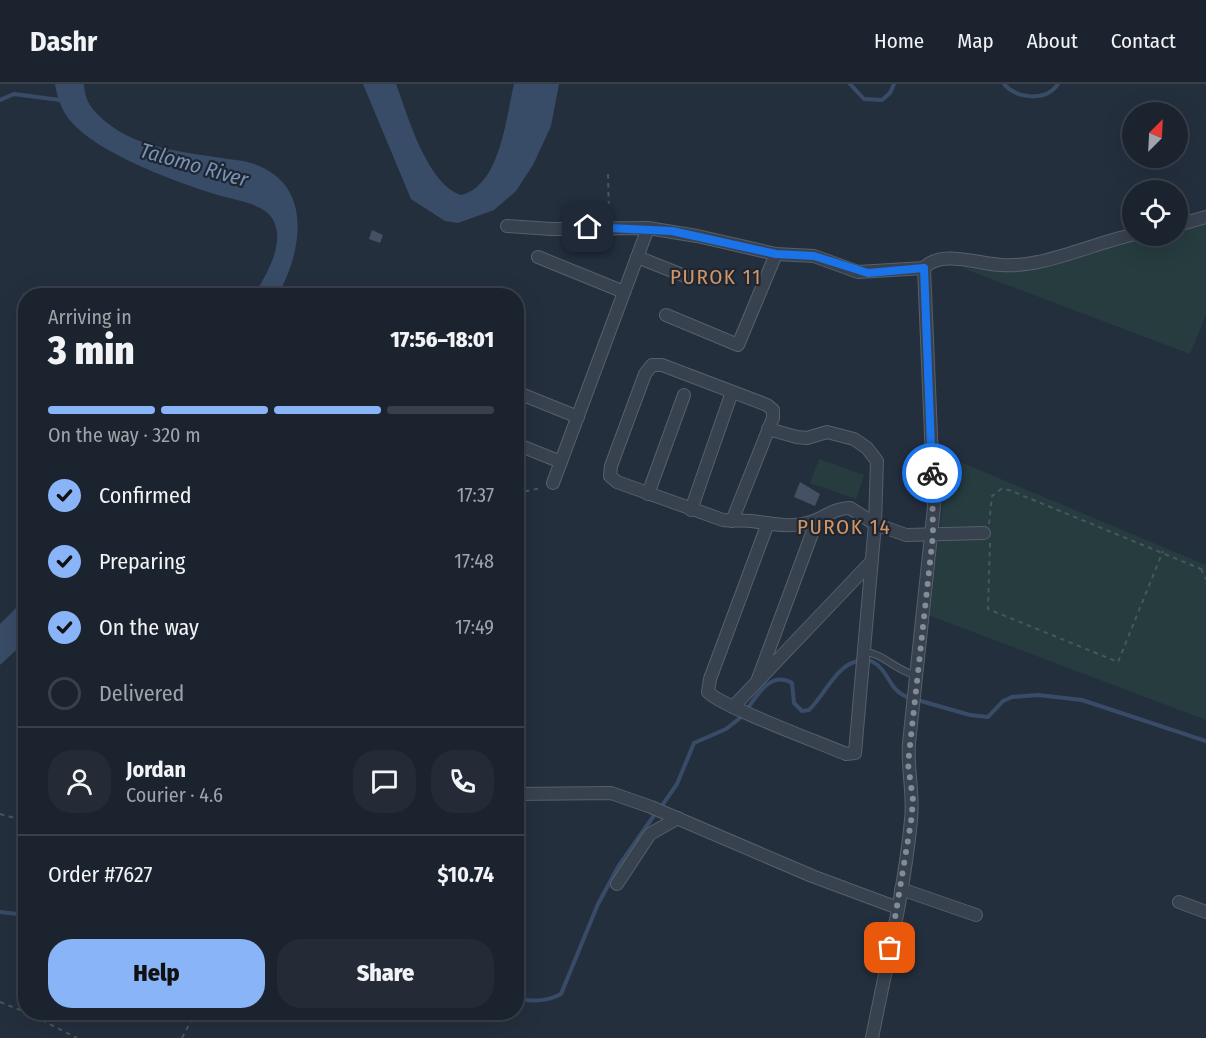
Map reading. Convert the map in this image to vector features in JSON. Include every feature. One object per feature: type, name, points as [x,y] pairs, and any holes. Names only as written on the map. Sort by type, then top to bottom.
[{"type":"street","points":[[1188,222],[1206,217]]},
{"type":"street","points":[[507,226],[551,229],[648,228],[776,254],[814,256],[868,273],[924,268]]},
{"type":"street","points":[[553,483],[648,228]]},
{"type":"street","points":[[872,1038],[898,908],[913,800],[908,764],[915,675],[933,535],[924,268],[928,263],[943,258],[1017,265],[1122,238]]},
{"type":"street","points":[[666,315],[738,345],[776,254]]},
{"type":"street","points":[[538,257],[624,292]]},
{"type":"street","points":[[637,257],[685,276]]},
{"type":"street","points":[[732,521],[774,413],[771,408],[732,392],[662,365],[652,365],[648,368],[610,472],[610,476],[617,482],[691,510],[732,521],[796,525],[817,520],[832,511],[850,508],[875,524],[906,535],[984,533]]},
{"type":"street","points":[[691,510],[732,392]]},
{"type":"street","points":[[524,395],[578,417]]},
{"type":"street","points":[[648,494],[684,395]]},
{"type":"street","points":[[768,429],[807,438],[827,432],[854,439],[867,448],[877,461],[875,524],[863,652],[858,742],[855,753],[846,754],[733,707],[714,698],[707,688],[768,523]]},
{"type":"street","points":[[524,447],[561,462]]},
{"type":"street","points":[[756,684],[817,520]]},
{"type":"street","points":[[733,707],[872,562]]},
{"type":"street","points":[[524,794],[612,793],[678,818],[812,876],[898,908]]},
{"type":"street","points":[[617,884],[650,834],[678,818]]},
{"type":"street","points":[[901,889],[976,915]]},
{"type":"street","points":[[1179,902],[1206,912]]},
{"type":"lane","points":[[863,652],[880,655],[896,668],[915,675]]},
{"type":"path","points":[[608,174],[609,227]]},
{"type":"path","points":[[524,492],[545,488],[553,483]]},
{"type":"path","points":[[1162,551],[1118,662],[988,609],[991,544],[984,533],[989,524],[992,496],[1001,489],[1162,551],[1206,571]]},
{"type":"path","points":[[1201,569],[1206,579]]},
{"type":"path","points":[[0,814],[18,819]]},
{"type":"path","points":[[0,1002],[18,1009]]},
{"type":"path","points":[[41,1020],[76,1038]]},
{"type":"path","points":[[182,1038],[192,1020]]},
{"type":"green space","points":[[1206,224],[1206,315],[1190,354],[962,268],[988,271],[1032,269],[1122,244],[1122,246],[1188,246],[1188,228]]},
{"type":"green space","points":[[941,454],[1206,565],[1206,720],[928,615],[942,512]]},
{"type":"green space","points":[[819,459],[864,475],[856,499],[810,483]]},
{"type":"water","name":"Talomo River","points":[[55,84],[84,84],[86,96],[93,109],[118,131],[132,138],[161,148],[254,164],[273,174],[286,187],[294,203],[298,221],[293,259],[281,288],[258,288],[269,268],[276,248],[276,227],[267,213],[247,203],[159,174],[116,154],[80,131],[68,118]]},
{"type":"water","points":[[363,84],[396,84],[420,147],[429,163],[438,178],[461,195],[474,189],[485,179],[493,165],[504,132],[514,84],[559,84],[551,126],[533,165],[516,191],[494,210],[458,223],[445,221],[411,199]]},
{"type":"water","points":[[18,606],[18,648],[0,665],[0,624]]},
{"type":"building","points":[[372,230],[383,235],[380,243],[369,239]]},
{"type":"building","points":[[800,482],[820,494],[815,506],[794,497]]},
{"type":"waterway","points":[[850,84],[864,99],[882,100],[890,93],[894,84]]},
{"type":"waterway","points":[[1004,84],[1016,93],[1031,96],[1046,94],[1058,84]]},
{"type":"waterway","points":[[0,100],[14,94],[60,100]]},
{"type":"waterway","points":[[748,708],[766,685],[785,680],[792,683],[794,703],[802,711],[809,710],[837,674],[843,668],[858,661]]},
{"type":"waterway","points":[[871,661],[882,669],[896,690],[907,697]]},
{"type":"waterway","points":[[921,701],[970,715],[988,717],[1003,701],[1012,697],[1038,695],[1082,700],[1206,741]]},
{"type":"waterway","points":[[663,804],[677,784],[694,743],[726,729],[740,718]]},
{"type":"waterway","points":[[524,999],[539,1000],[561,994],[598,904],[618,867],[655,814]]},
{"type":"waterway","points":[[0,912],[18,914]]},
{"type":"way so far","points":[[890,948],[913,800],[908,764],[909,743],[915,675],[933,535],[932,473]]},
{"type":"district","name":"PUROK 11","points":[[716,277]]},
{"type":"district","name":"PUROK 14","points":[[844,527]]},
{"type":"route","points":[[588,227],[632,227],[672,231],[776,254],[814,256],[858,272],[880,273],[905,268],[924,268],[932,473]]}]
